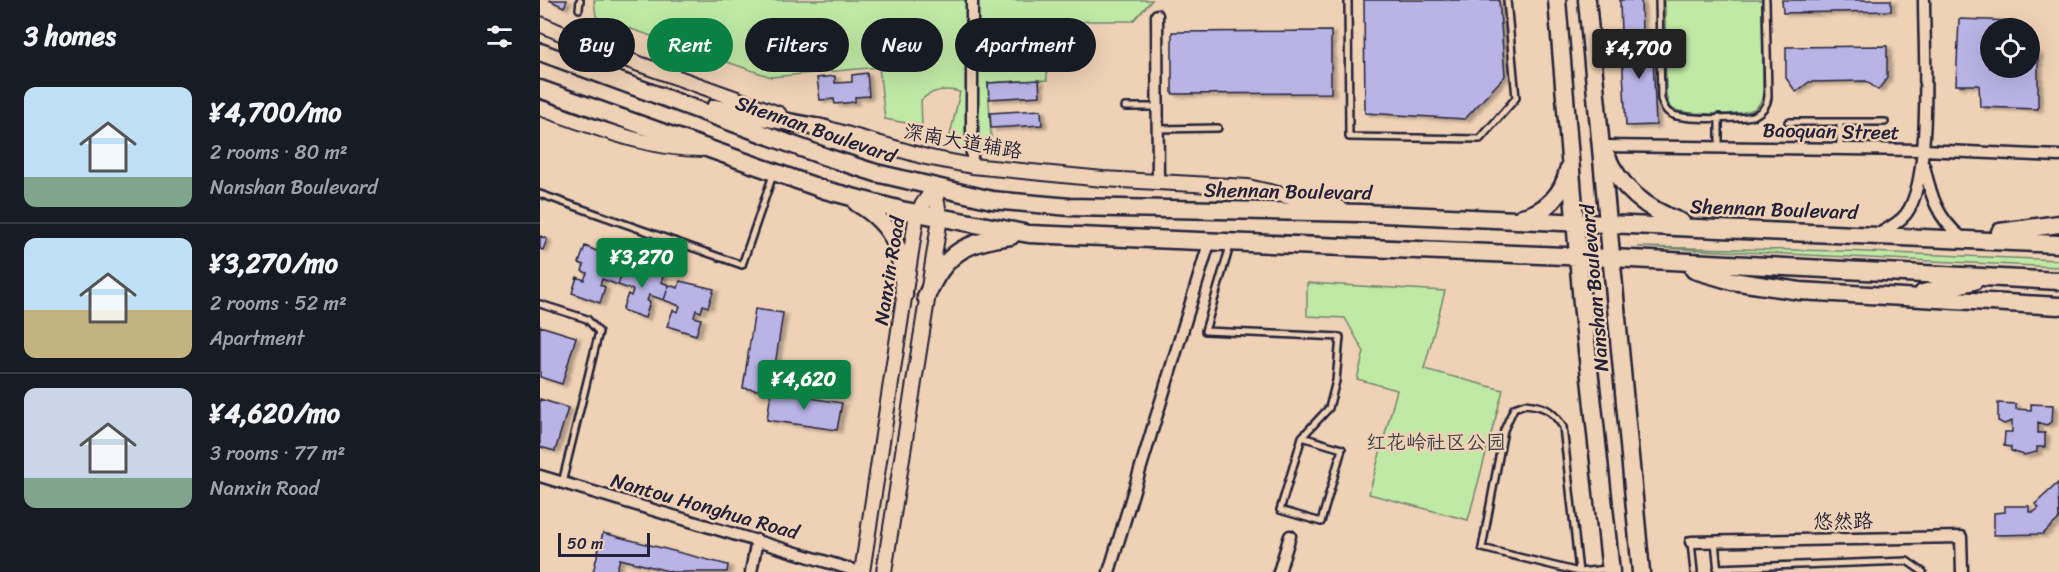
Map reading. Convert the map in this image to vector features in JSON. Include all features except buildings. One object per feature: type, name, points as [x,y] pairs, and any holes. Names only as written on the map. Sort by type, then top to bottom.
[{"type":"main road","name":"Nanshan Boulevard","points":[[1557,0],[1578,257],[1610,570]]},
{"type":"main road","name":"Nanshan Boulevard","points":[[1587,0],[1641,572]]},
{"type":"main road","name":"深南大道辅路","points":[[540,24],[611,54],[826,129],[926,157],[972,166],[1036,174],[1248,187],[1361,213]]},
{"type":"main road","name":"Shennan Boulevard","points":[[540,52],[826,157],[934,188],[992,200],[1070,207],[1361,213],[2059,244]]},
{"type":"main road","points":[[540,90],[856,202],[884,222],[900,256],[904,295]]},
{"type":"main road","points":[[666,99],[826,129]]},
{"type":"main road","points":[[540,108],[652,145],[677,149],[707,149]]},
{"type":"main road","points":[[1602,146],[1619,179],[1647,205],[1663,215],[1705,227]]},
{"type":"main road","points":[[1510,220],[1542,210],[1553,200],[1568,176],[1571,155]]},
{"type":"main road","name":"Nanxin Road","points":[[861,572],[918,213],[934,188]]},
{"type":"main road","name":"Nanxin Road","points":[[884,572],[940,218],[934,188]]},
{"type":"main road","points":[[825,190],[940,218],[1029,234],[1611,258],[2059,281]]},
{"type":"main road","points":[[1962,238],[2059,224]]},
{"type":"main road","points":[[926,297],[941,266],[956,253],[977,242],[1029,234]]},
{"type":"main road","points":[[1671,262],[1732,282],[1757,286],[1905,298],[2059,306]]},
{"type":"main road","points":[[1905,298],[1993,276]]},
{"type":"street","points":[[972,0],[972,166]]},
{"type":"street","points":[[1876,235],[1905,215],[1917,189],[1923,156],[1924,0]]},
{"type":"street","points":[[1157,15],[1158,182]]},
{"type":"street","name":"Baoquan Street","points":[[1602,146],[1840,149],[1923,156],[2059,156]]},
{"type":"street","points":[[1923,156],[1936,209],[1941,219],[1962,238]]},
{"type":"street","points":[[1109,572],[1209,240]]},
{"type":"street","name":"Nantou Honghua Road","points":[[540,476],[861,572]]},
{"type":"street","points":[[1279,572],[1290,536]]},
{"type":"street","name":"悠然路","points":[[1691,542],[1961,537],[1962,572]]},
{"type":"street","points":[[751,572],[757,540]]},
{"type":"lane","points":[[579,9],[580,0]]},
{"type":"lane","points":[[1348,0],[1349,136],[1479,139],[1516,98],[1507,0]]},
{"type":"lane","points":[[1659,0],[1663,106],[1672,115],[1679,117],[1751,117],[1767,104],[1766,0]]},
{"type":"lane","points":[[1125,107],[1158,107]]},
{"type":"lane","points":[[1719,117],[1719,147]]},
{"type":"lane","points":[[1788,122],[1886,122]]},
{"type":"lane","points":[[1840,122],[1840,149]]},
{"type":"lane","points":[[1158,129],[1218,128]]},
{"type":"lane","points":[[540,194],[742,266],[774,172]]},
{"type":"lane","points":[[1231,241],[1205,331],[1340,337],[1336,381],[1329,408],[1302,437],[1280,510],[1321,522],[1342,449],[1302,437]]},
{"type":"lane","points":[[540,304],[587,319],[599,332],[562,483]]},
{"type":"lane","points":[[1579,572],[1563,427],[1553,411],[1540,405],[1525,404],[1514,408],[1504,430],[1482,548],[1579,572],[1610,570]]},
{"type":"lane","points":[[1715,541],[1717,570],[1907,561],[1923,572]]},
{"type":"lane","points":[[1691,542],[1694,572]]},
{"type":"green space","points":[[594,0],[1152,0],[1133,21],[1096,21],[1096,18],[955,18],[955,72],[1047,72],[1047,80],[988,83],[992,154],[948,144],[960,92],[939,91],[921,100],[922,126],[885,119],[880,72],[943,72],[943,18],[861,18],[861,69],[849,70],[849,18],[745,18],[745,68],[733,64],[733,18],[647,18],[647,34],[635,30],[635,18],[596,17]]},
{"type":"green space","points":[[1665,0],[1762,0],[1763,96],[1757,107],[1744,112],[1723,114],[1686,112],[1670,108],[1666,94]]},
{"type":"green space","points":[[756,72],[825,72],[771,77]]},
{"type":"green space","points":[[1638,247],[1843,251],[2059,260],[2059,267]]},
{"type":"green space","name":"红花岭社区公园","points":[[1307,283],[1445,291],[1424,369],[1503,390],[1468,520],[1369,494],[1397,390],[1357,379],[1364,352],[1345,318],[1307,316]]}]
